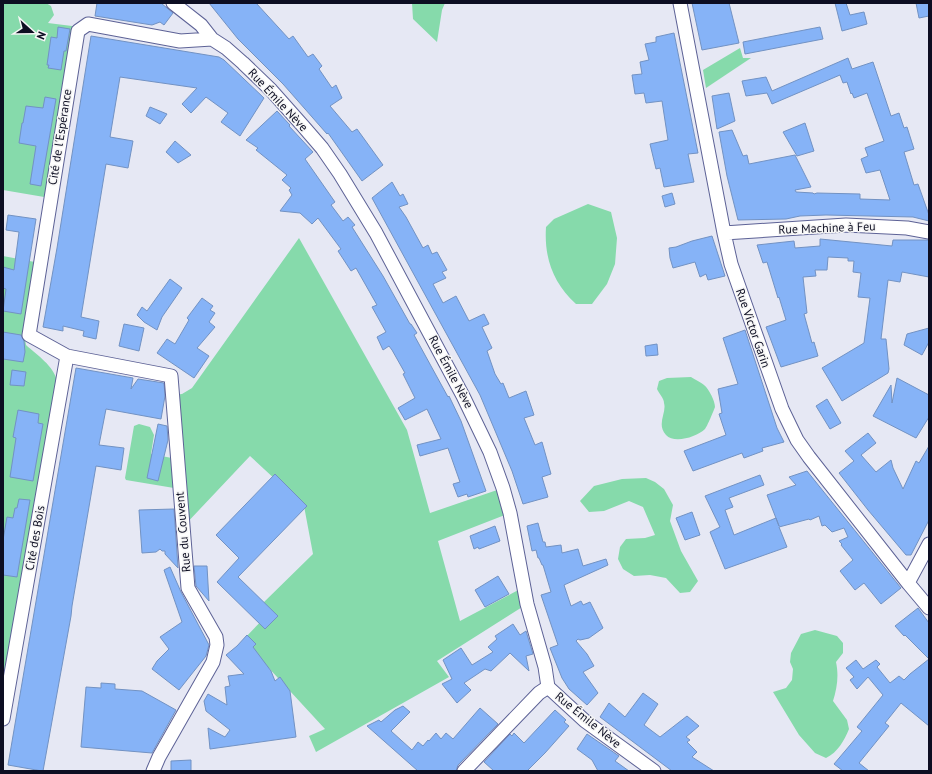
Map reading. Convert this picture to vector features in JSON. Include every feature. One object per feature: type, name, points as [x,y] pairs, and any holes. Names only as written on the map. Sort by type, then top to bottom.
[{"type":"street","name":"Rue Émile Nève","points":[[173,3],[201,25],[212,39],[226,48],[259,78],[322,148],[340,174],[376,233],[464,396],[490,452],[510,513],[527,604],[545,667],[548,687],[585,720],[654,771]]},
{"type":"street","name":"Rue Victor Garin","points":[[680,3],[724,233],[733,270],[756,339],[788,423],[797,440],[809,457],[929,608]]},
{"type":"street","name":"Cité de l'Espérance","points":[[67,356],[29,335],[78,31],[88,24],[180,41],[212,39]]},
{"type":"street","name":"Rue Machine à Feu","points":[[724,233],[846,225],[907,228],[929,232]]},
{"type":"street","name":"Cité des Bois","points":[[3,719],[67,356]]},
{"type":"street","name":"Rue du Couvent","points":[[67,356],[171,376],[188,588],[216,637],[217,645],[213,662],[159,757],[153,771]]},
{"type":"street","points":[[908,583],[929,544]]},
{"type":"street","points":[[464,771],[539,693],[548,687]]},
{"type":"green space","points":[[3,3],[46,3],[51,6],[54,15],[48,23],[72,26],[78,31],[50,198],[3,190]]},
{"type":"green space","points":[[412,3],[445,3],[442,10],[437,42],[413,19]]},
{"type":"green space","points":[[740,48],[743,58],[751,58],[706,88],[703,70]]},
{"type":"green space","points":[[588,204],[611,212],[617,238],[615,264],[607,284],[592,304],[576,304],[561,287],[552,269],[547,249],[546,227],[554,219]]},
{"type":"green space","points":[[299,238],[407,430],[430,513],[503,488],[510,513],[438,541],[460,621],[524,587],[527,604],[437,661],[449,677],[316,752],[309,736],[325,729],[243,640],[270,612],[262,604],[313,554],[304,506],[250,456],[183,527],[180,489],[126,480],[125,478],[134,426],[139,424],[150,427],[154,435],[151,454],[177,459],[172,395],[182,394],[192,388]]},
{"type":"green space","points":[[3,256],[40,263],[24,334],[26,345],[49,366],[57,381],[3,719]]},
{"type":"green space","points":[[691,377],[701,383],[710,392],[715,407],[706,428],[697,435],[680,439],[670,438],[663,431],[662,427],[665,407],[663,399],[657,389],[659,381],[667,378]]},
{"type":"green space","points":[[646,478],[655,482],[664,489],[673,505],[670,521],[681,551],[698,581],[690,592],[680,593],[666,578],[650,575],[634,576],[623,569],[618,559],[620,547],[626,539],[645,538],[655,535],[643,507],[629,501],[604,511],[589,512],[580,501],[594,486],[622,479]]},
{"type":"green space","points":[[815,630],[837,636],[843,643],[843,653],[836,662],[837,682],[833,701],[847,720],[849,729],[840,746],[834,753],[826,758],[815,753],[799,735],[773,692],[786,688],[792,680],[793,669],[790,662],[791,653],[801,634]]},
{"type":"building","points":[[97,3],[161,3],[173,13],[164,25],[160,22],[152,25],[95,16]]},
{"type":"building","points":[[209,3],[256,3],[289,39],[293,36],[308,57],[313,54],[322,66],[319,69],[332,88],[336,85],[342,98],[330,106],[352,132],[357,129],[383,165],[362,181],[328,133],[327,134],[283,84],[238,39]]},
{"type":"building","points":[[692,3],[729,3],[739,43],[702,50]]},
{"type":"building","points":[[835,3],[846,3],[850,15],[864,12],[867,24],[842,31]]},
{"type":"building","points":[[916,3],[929,3],[929,16],[919,18]]},
{"type":"building","points":[[58,27],[70,29],[61,70],[48,68],[49,65],[47,65],[51,37],[57,38]]},
{"type":"building","points":[[820,27],[823,39],[745,54],[743,42]]},
{"type":"building","points":[[674,33],[698,153],[688,154],[694,182],[664,187],[660,168],[656,169],[650,144],[668,140],[662,101],[646,103],[644,93],[635,94],[632,75],[642,74],[640,62],[649,60],[645,44],[656,42],[656,37]]},
{"type":"building","points":[[91,36],[219,57],[264,98],[240,136],[221,122],[228,113],[206,97],[191,113],[182,104],[197,88],[120,77],[110,137],[133,141],[128,168],[106,164],[81,317],[99,321],[96,339],[83,336],[84,331],[63,326],[63,331],[43,327]]},
{"type":"building","points":[[848,58],[852,69],[873,62],[891,116],[899,113],[904,128],[907,127],[914,149],[904,152],[914,185],[918,184],[929,215],[929,221],[913,217],[826,215],[800,216],[786,219],[738,220],[727,176],[719,132],[732,130],[743,156],[747,155],[749,164],[795,155],[811,187],[795,190],[796,192],[814,194],[860,194],[860,199],[890,200],[880,170],[866,173],[861,159],[868,156],[865,148],[884,141],[867,93],[854,98],[847,82],[843,83],[840,75],[772,104],[767,93],[746,96],[742,81],[766,77],[772,91]]},
{"type":"building","points":[[729,93],[735,121],[717,129],[712,96]]},
{"type":"building","points":[[45,97],[56,99],[41,186],[30,184],[36,146],[19,143],[26,106],[43,108]]},
{"type":"building","points":[[150,107],[167,114],[160,124],[146,116]]},
{"type":"building","points":[[277,111],[313,152],[305,159],[335,202],[331,205],[343,221],[348,217],[355,225],[352,227],[383,276],[410,324],[417,333],[414,335],[448,397],[449,396],[461,421],[486,491],[468,497],[467,494],[458,497],[453,484],[460,482],[448,448],[420,456],[417,445],[441,439],[427,409],[405,420],[398,408],[415,398],[403,374],[405,373],[392,350],[389,346],[383,350],[377,337],[386,332],[372,307],[377,305],[356,268],[351,271],[338,251],[341,249],[318,218],[312,224],[300,213],[280,211],[292,195],[289,190],[291,188],[282,180],[287,175],[256,150],[258,148],[246,140]]},
{"type":"building","points":[[805,123],[814,151],[797,156],[783,132]]},
{"type":"building","points":[[175,141],[191,155],[178,163],[166,152]]},
{"type":"building","points":[[392,182],[400,196],[403,194],[408,204],[399,207],[423,248],[428,245],[432,254],[437,252],[447,270],[442,272],[446,278],[433,284],[443,303],[456,296],[469,321],[484,314],[489,324],[482,327],[492,348],[487,351],[495,374],[501,384],[503,383],[509,398],[526,391],[534,415],[524,418],[535,445],[542,442],[551,474],[542,477],[548,497],[523,504],[512,471],[480,395],[372,198]]},
{"type":"building","points":[[672,193],[675,204],[665,207],[662,196]]},
{"type":"building","points":[[8,215],[36,219],[21,314],[3,311],[6,289],[3,288],[3,267],[14,270],[19,232],[6,230]]},
{"type":"building","points":[[712,236],[725,276],[708,280],[706,274],[700,277],[695,262],[673,268],[669,248]]},
{"type":"building","points":[[820,239],[892,246],[893,240],[929,240],[929,277],[902,272],[900,282],[888,280],[881,339],[886,339],[889,369],[888,373],[842,401],[822,368],[864,343],[870,298],[858,297],[861,273],[853,272],[854,261],[848,261],[848,258],[828,257],[827,270],[815,270],[816,276],[803,277],[807,313],[804,314],[812,343],[814,342],[818,356],[781,367],[766,327],[786,320],[767,262],[763,263],[757,245],[794,241],[795,248],[820,246]]},
{"type":"building","points":[[170,279],[182,288],[162,317],[157,330],[144,322],[137,315],[142,307],[147,311]]},
{"type":"building","points":[[202,298],[213,306],[210,310],[215,313],[209,322],[215,327],[197,348],[209,356],[194,378],[157,353],[167,339],[175,344],[189,320],[187,318]]},
{"type":"building","points":[[124,324],[144,328],[139,351],[119,346]]},
{"type":"building","points":[[929,328],[929,342],[922,355],[904,345],[907,334]]},
{"type":"building","points":[[745,330],[777,428],[784,442],[762,448],[763,451],[744,458],[742,453],[693,471],[684,451],[726,435],[719,414],[722,413],[718,389],[738,384],[723,338]]},
{"type":"building","points":[[3,332],[21,335],[24,341],[25,352],[23,362],[3,359]]},
{"type":"building","points":[[657,344],[658,355],[646,356],[645,346]]},
{"type":"building","points":[[76,368],[133,378],[131,389],[138,379],[164,383],[165,396],[161,419],[106,409],[99,445],[124,448],[121,470],[96,466],[71,616],[42,771],[8,765]]},
{"type":"building","points":[[12,370],[26,372],[24,386],[10,385]]},
{"type":"building","points":[[897,378],[929,395],[929,417],[916,438],[873,416],[891,385],[892,403]]},
{"type":"building","points":[[827,399],[841,423],[830,429],[816,406]]},
{"type":"building","points":[[18,410],[39,414],[38,423],[43,424],[33,481],[10,477],[16,438],[13,437]]},
{"type":"building","points":[[158,424],[167,426],[168,440],[158,481],[147,478]]},
{"type":"building","points":[[868,433],[876,443],[861,455],[876,472],[891,460],[893,468],[903,489],[916,461],[919,463],[929,446],[929,520],[911,555],[906,555],[839,473],[854,461],[845,451]]},
{"type":"building","points":[[807,471],[901,588],[881,604],[864,583],[855,590],[840,571],[853,560],[839,541],[848,537],[844,528],[832,532],[825,525],[822,526],[819,516],[810,520],[779,527],[787,547],[725,569],[710,532],[720,527],[705,496],[760,475],[764,485],[729,498],[733,507],[725,510],[734,535],[776,518],[767,495],[796,485],[789,477]]},
{"type":"building","points":[[275,474],[307,506],[238,577],[278,616],[265,629],[217,582],[239,558],[216,535]]},
{"type":"building","points":[[19,499],[30,500],[17,577],[3,575],[3,540],[7,517],[13,518]]},
{"type":"building","points":[[174,509],[178,568],[165,554],[165,551],[160,549],[156,552],[142,553],[139,510]]},
{"type":"building","points":[[692,512],[700,535],[685,540],[676,518]]},
{"type":"building","points":[[538,523],[543,542],[545,542],[546,547],[561,545],[562,553],[578,549],[583,566],[606,559],[608,565],[564,585],[571,606],[581,601],[583,605],[590,602],[603,628],[589,638],[578,639],[576,641],[587,654],[594,666],[583,672],[598,693],[587,705],[569,689],[562,678],[550,648],[558,645],[541,595],[551,592],[543,565],[538,558],[536,550],[532,551],[527,526]]},
{"type":"building","points":[[495,526],[500,541],[479,549],[478,547],[474,549],[470,536]]},
{"type":"building","points":[[194,566],[207,566],[209,601],[196,586]]},
{"type":"building","points":[[170,567],[181,592],[209,645],[206,656],[179,690],[152,669],[157,661],[169,649],[160,637],[182,622],[164,570]]},
{"type":"building","points":[[498,576],[509,594],[485,607],[475,590]]},
{"type":"building","points":[[918,608],[929,623],[929,659],[895,626]]},
{"type":"building","points":[[513,624],[520,635],[526,631],[533,654],[526,656],[529,671],[510,653],[491,671],[485,669],[464,683],[471,690],[457,703],[442,684],[452,679],[443,660],[461,648],[472,665],[493,652],[488,647],[497,639],[495,636]]},
{"type":"building","points":[[247,635],[256,644],[253,647],[271,671],[275,681],[280,677],[290,691],[296,737],[210,749],[208,728],[225,737],[230,730],[206,711],[204,701],[208,694],[227,705],[225,687],[230,686],[228,676],[244,674],[226,655]]},
{"type":"building","points":[[929,659],[929,726],[901,703],[885,723],[889,726],[859,763],[869,771],[843,771],[834,764],[862,731],[857,727],[883,695],[868,677],[857,689],[850,680],[854,677],[846,668],[856,660],[863,669],[876,660],[880,664],[877,667],[890,683],[899,676],[904,680]]},
{"type":"building","points":[[101,683],[115,684],[115,689],[142,691],[176,710],[152,753],[81,747],[86,687],[101,688]]},
{"type":"building","points":[[643,693],[658,704],[644,725],[660,737],[687,716],[699,726],[686,737],[690,740],[687,742],[697,752],[692,757],[714,771],[672,771],[600,717],[609,703],[625,717]]},
{"type":"building","points":[[403,706],[410,712],[391,731],[412,750],[418,742],[423,746],[436,733],[441,739],[446,733],[453,739],[480,708],[498,724],[458,765],[456,771],[418,771],[367,726],[379,720],[381,722],[395,710]]},
{"type":"building","points":[[555,710],[566,720],[564,722],[569,726],[527,771],[494,771],[484,762],[510,734],[512,736],[514,733],[524,743]]},
{"type":"building","points":[[587,734],[619,756],[615,761],[629,771],[598,771],[592,760],[577,749]]},
{"type":"building","points":[[191,760],[191,771],[171,771],[171,761]]}]
